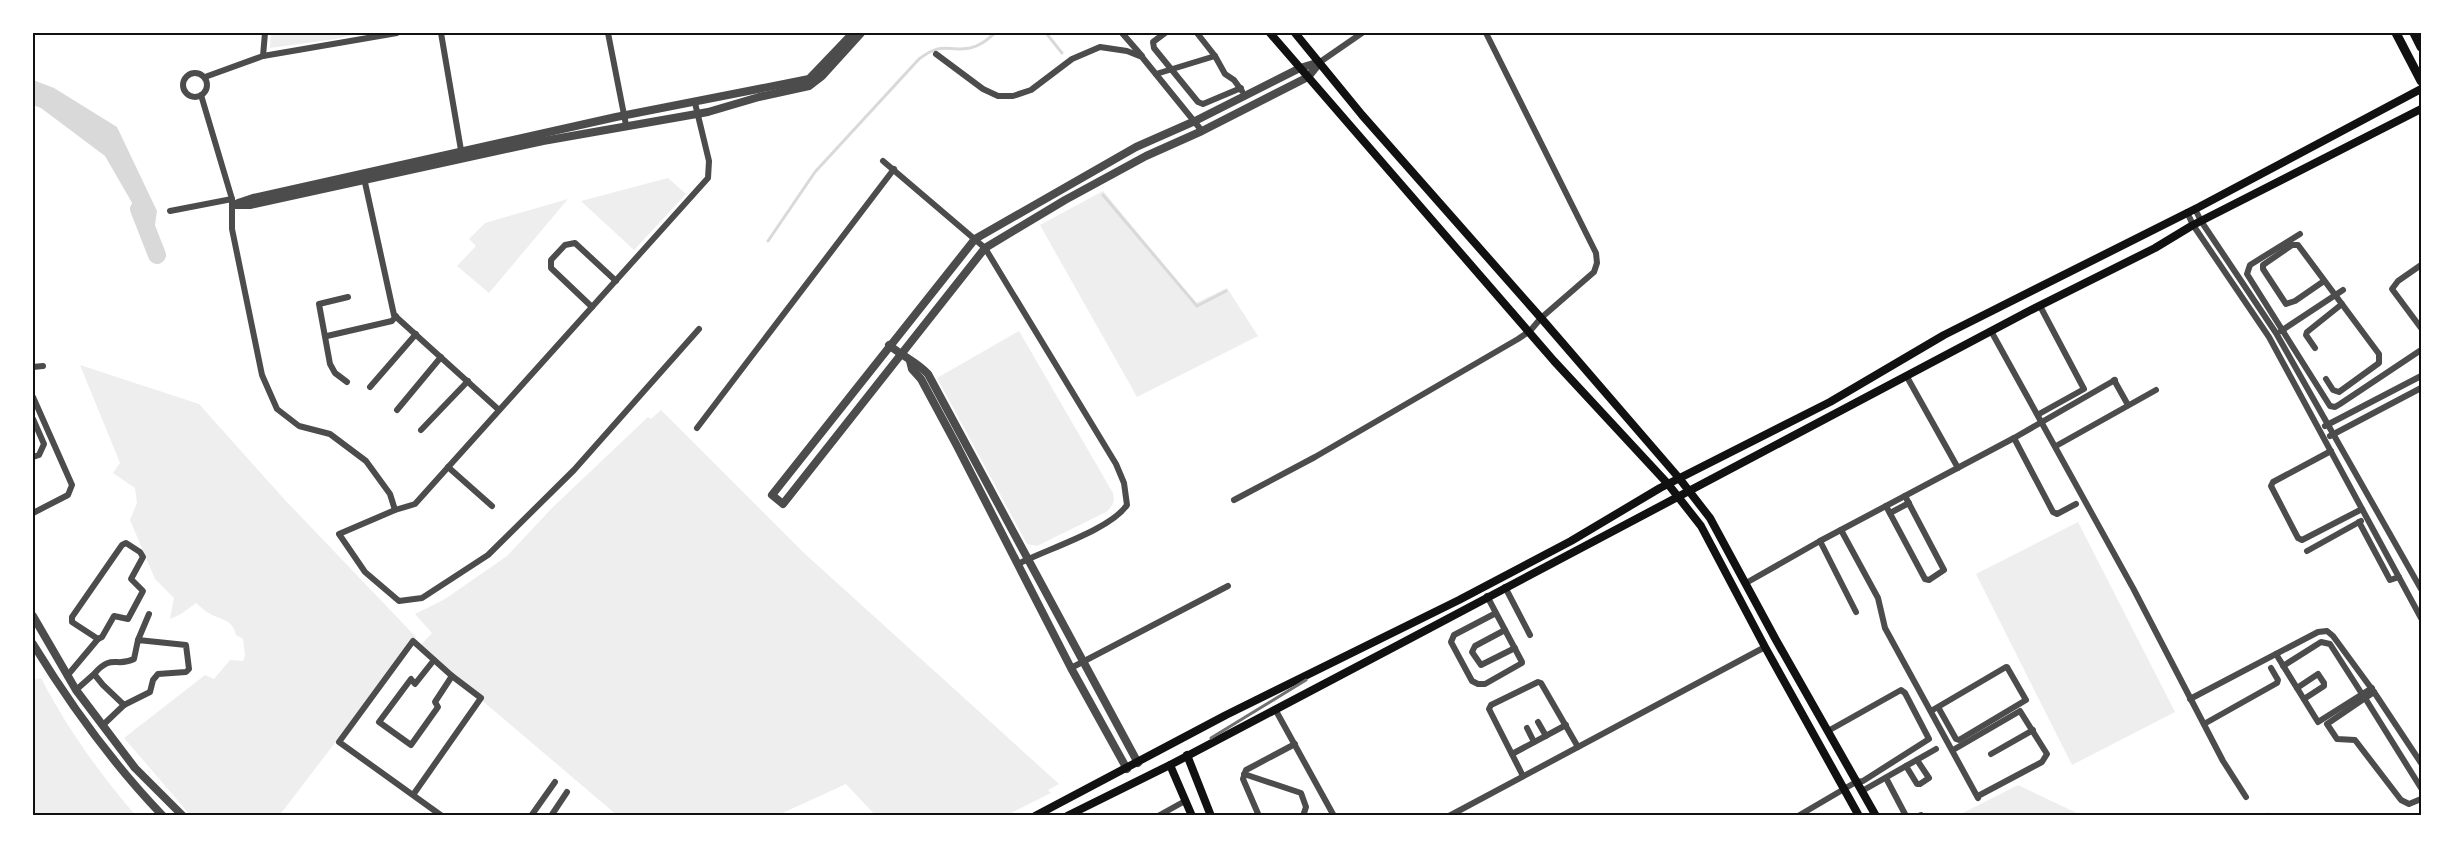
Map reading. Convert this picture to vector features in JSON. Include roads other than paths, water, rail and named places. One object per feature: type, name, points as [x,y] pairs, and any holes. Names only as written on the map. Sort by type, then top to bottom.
[{"type":"main road","points":[[1270,33],[1554,360],[1668,484],[1701,526],[1859,816]]},
{"type":"main road","points":[[1294,33],[1362,116],[1679,478],[1710,518],[1876,816]]},
{"type":"main road","points":[[2396,33],[2421,81]]},
{"type":"main road","points":[[2414,33],[2421,47]]},
{"type":"main road","points":[[1035,816],[1286,685],[1459,600],[1571,541],[1679,478],[1830,402],[1944,335],[2191,211],[2421,88]]},
{"type":"main road","points":[[1067,816],[1170,765],[1991,331],[2155,248],[2197,223],[2421,109]]},
{"type":"main road","points":[[1286,685],[1294,699]]},
{"type":"main road","points":[[1187,755],[1211,816]]},
{"type":"main road","points":[[1170,765],[1192,816]]},
{"type":"street","points":[[262,56],[265,33]]},
{"type":"street","points":[[205,77],[262,56],[397,33]]},
{"type":"street","points":[[441,33],[462,156]]},
{"type":"street","points":[[608,33],[626,125]]},
{"type":"street","points":[[462,156],[625,115],[809,79],[853,33]]},
{"type":"street","points":[[170,211],[233,202],[250,206],[364,177],[462,156],[698,114],[814,83],[861,33]]},
{"type":"street","points":[[1122,33],[1202,131]]},
{"type":"street","points":[[1165,33],[1153,42],[1154,48],[1198,102],[1203,104],[1243,92],[1320,62]]},
{"type":"street","points":[[1197,33],[1215,56],[1225,74],[1234,80],[1243,92]]},
{"type":"street","points":[[1243,92],[1195,121],[1136,147],[975,239],[772,495],[783,504],[986,248],[1063,201],[1146,156],[1202,131],[1308,77],[1320,62],[1362,33]]},
{"type":"street","points":[[1234,500],[1315,457],[1530,331],[1541,318],[1594,272],[1597,262],[1596,253],[1486,33]]},
{"type":"street","points":[[936,54],[983,89],[998,96],[1013,96],[1031,90],[1072,59],[1100,47],[1127,51],[1142,57]]},
{"type":"street","points":[[1156,74],[1215,56]]},
{"type":"street","points":[[192,73],[205,77],[207,86],[201,95],[193,97],[187,94],[183,84],[185,78],[192,73]]},
{"type":"street","points":[[201,95],[233,202],[232,229],[262,375],[277,409],[299,426],[330,434],[366,461],[390,494],[395,510]]},
{"type":"street","points":[[695,103],[709,161],[708,178],[415,504],[339,534],[365,572],[399,601],[422,598],[488,555],[574,470],[699,329]]},
{"type":"street","points":[[883,161],[986,248],[1116,464],[1124,483],[1127,505],[1120,515],[1018,564]]},
{"type":"street","points":[[697,428],[894,169]]},
{"type":"street","points":[[364,177],[376,238],[396,316],[499,410]]},
{"type":"street","points":[[2191,211],[2207,246],[2269,337],[2421,616]]},
{"type":"street","points":[[2197,223],[2214,242],[2327,401],[2335,407],[2421,350]]},
{"type":"street","points":[[2300,234],[2250,265],[2247,274],[2327,425],[2421,589]]},
{"type":"street","points":[[2207,246],[2214,242]]},
{"type":"street","points":[[592,307],[551,268],[551,260],[565,245],[574,243],[616,280]]},
{"type":"street","points":[[2324,281],[2295,301],[2286,304],[2263,269],[2263,265],[2295,244],[2335,295],[2342,304],[2381,358],[2375,366],[2339,392],[2333,390],[2326,379]]},
{"type":"street","points":[[2421,266],[2398,281],[2392,289],[2421,327]]},
{"type":"street","points":[[2269,337],[2343,290]]},
{"type":"street","points":[[347,382],[335,373],[330,364],[327,336],[319,304],[348,297]]},
{"type":"street","points":[[2314,348],[2306,335],[2307,332],[2342,304]]},
{"type":"street","points":[[1746,583],[2014,438],[2084,389],[2040,306]]},
{"type":"street","points":[[327,336],[392,321],[396,316]]},
{"type":"street","points":[[1991,331],[2133,588],[2223,761],[2246,797]]},
{"type":"street","points":[[370,387],[416,334]]},
{"type":"street","points":[[889,345],[910,361],[919,364],[928,374],[1138,763]]},
{"type":"street","points":[[397,410],[441,357]]},
{"type":"street","points":[[910,361],[912,369],[921,379],[957,444],[1071,668],[1127,769]]},
{"type":"street","points":[[33,367],[43,366]]},
{"type":"street","points":[[2319,429],[2421,376]]},
{"type":"street","points":[[1907,377],[1958,468]]},
{"type":"street","points":[[422,430],[468,381]]},
{"type":"street","points":[[2052,419],[2115,381],[2128,405]]},
{"type":"street","points":[[2324,439],[2421,388]]},
{"type":"street","points":[[2056,446],[2156,390]]},
{"type":"street","points":[[33,398],[72,485],[68,495],[33,513]]},
{"type":"street","points":[[2040,418],[2076,404]]},
{"type":"street","points":[[33,419],[44,444],[39,455],[33,457]]},
{"type":"street","points":[[2014,438],[2053,512],[2057,514],[2076,504]]},
{"type":"street","points":[[2331,451],[2273,482],[2271,486],[2298,538],[2302,540],[2362,509]]},
{"type":"street","points":[[448,467],[492,506]]},
{"type":"street","points":[[2346,479],[2355,474]]},
{"type":"street","points":[[1886,506],[1925,579],[1929,580],[1944,570],[1905,495]]},
{"type":"street","points":[[1890,513],[1909,503]]},
{"type":"street","points":[[2307,551],[2367,517]]},
{"type":"street","points":[[2359,522],[2390,580],[2399,577]]},
{"type":"street","points":[[1841,530],[1879,601],[1885,628],[1978,797],[2044,761],[2047,754],[2023,712],[2019,711],[1953,750]]},
{"type":"street","points":[[1820,541],[1856,612]]},
{"type":"street","points":[[67,675],[102,637],[114,616],[128,618],[144,591],[131,579],[143,557],[140,552],[126,543],[122,545],[72,617],[72,622],[98,639]]},
{"type":"street","points":[[2377,557],[2386,552]]},
{"type":"street","points":[[1071,668],[1228,586]]},
{"type":"street","points":[[1504,587],[1530,635]]},
{"type":"street","points":[[1487,596],[1522,662],[1520,666],[1485,684],[1478,684],[1472,681],[1451,642],[1454,634],[1496,613]]},
{"type":"street","points":[[76,690],[104,663],[134,660],[138,640],[149,614]]},
{"type":"street","points":[[33,616],[76,690],[135,768],[183,816]]},
{"type":"street","points":[[1505,630],[1475,646],[1472,652],[1481,665],[1515,648]]},
{"type":"street","points":[[2190,699],[2318,632],[2327,631],[2373,690],[2421,762]]},
{"type":"street","points":[[103,725],[124,705],[150,692],[153,680],[158,674],[179,674],[189,669],[186,645],[138,640]]},
{"type":"street","points":[[413,795],[481,698],[452,676],[414,641],[339,742],[442,816]]},
{"type":"street","points":[[2283,666],[2320,642],[2330,644],[2421,788]]},
{"type":"street","points":[[33,644],[99,742],[134,786],[163,816]]},
{"type":"street","points":[[1449,816],[1765,647]]},
{"type":"street","points":[[2276,654],[2319,722],[2373,690]]},
{"type":"street","points":[[434,660],[415,684],[411,679],[379,722],[411,745],[438,706],[435,702],[452,676]]},
{"type":"street","points":[[1931,711],[2007,667],[2026,700],[1959,740],[1956,739],[1938,707]]},
{"type":"street","points":[[2204,724],[2277,683],[2278,680],[2271,668]]},
{"type":"street","points":[[94,674],[124,705]]},
{"type":"street","points":[[2296,688],[2318,674],[2324,686],[2304,699]]},
{"type":"street","points":[[1523,776],[1489,709],[1491,705],[1541,682],[1578,747]]},
{"type":"street","points":[[1798,816],[1845,788],[1863,781],[1928,741],[1929,734],[1901,690],[1897,690],[1828,731]]},
{"type":"street","points":[[2363,696],[2327,724],[2337,739],[2355,740],[2401,800],[2409,804],[2421,799]]},
{"type":"street","points":[[1275,709],[1334,816]]},
{"type":"street","points":[[1538,722],[1546,736]]},
{"type":"street","points":[[1512,754],[1566,725]]},
{"type":"street","points":[[1527,728],[1534,742]]},
{"type":"street","points":[[1991,754],[2033,730]]},
{"type":"street","points":[[1259,816],[1243,779],[1246,770],[1295,744]]},
{"type":"street","points":[[1118,752],[1129,746]]},
{"type":"street","points":[[1863,791],[1936,749]]},
{"type":"street","points":[[1906,766],[1920,784],[1929,778],[1917,760]]},
{"type":"street","points":[[1244,774],[1300,793],[1306,807],[1303,816]]},
{"type":"street","points":[[1886,778],[1906,816]]},
{"type":"street","points":[[531,816],[555,782]]},
{"type":"street","points":[[551,816],[567,792]]},
{"type":"street","points":[[1158,816],[1185,801]]},
{"type":"waterway","points":[[768,241],[815,172],[919,59],[934,50],[974,47],[995,33]]},
{"type":"waterway","points":[[1046,33],[1062,53]]},
{"type":"waterway","points":[[1103,195],[1197,306],[1226,291]]},
{"type":"waterway","points":[[139,209],[157,255]]},
{"type":"waterway","points":[[2268,814],[2272,816]]},
{"type":"railway","points":[[1211,738],[1306,680]]}]
